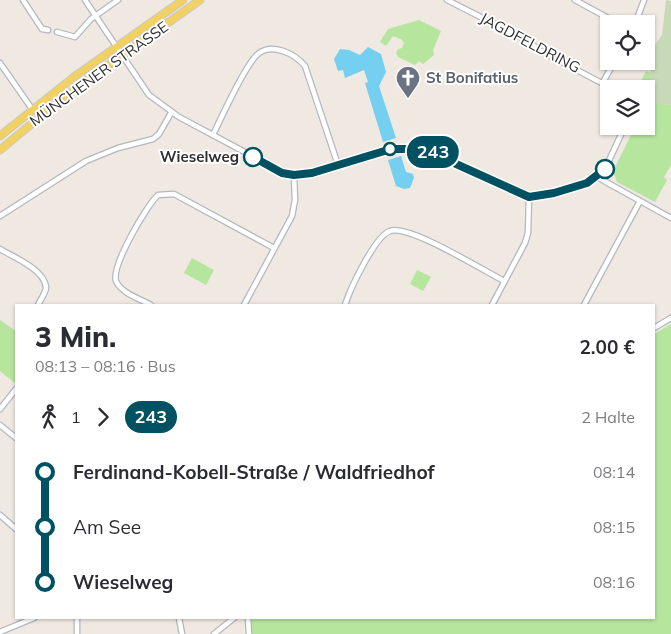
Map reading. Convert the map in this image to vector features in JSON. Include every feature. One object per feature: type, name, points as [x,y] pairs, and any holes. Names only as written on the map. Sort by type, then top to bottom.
[{"type":"main road","name":"MÜNCHENER STRASSE","points":[[2,132],[115,47],[183,0]]},
{"type":"main road","name":"MÜNCHENER STRASSE","points":[[0,150],[65,96],[120,55],[200,0]]},
{"type":"street","points":[[23,0],[42,29],[48,30]]},
{"type":"street","points":[[85,0],[143,87],[171,113],[277,170],[294,175],[312,173],[391,149],[423,149],[529,197],[561,191],[587,183],[597,177],[605,169],[621,135]]},
{"type":"street","points":[[57,32],[75,37],[95,15],[118,0]]},
{"type":"street","name":"JAGDFELDRING","points":[[447,0],[600,80]]},
{"type":"street","points":[[575,0],[602,15]]},
{"type":"street","points":[[638,15],[644,0]]},
{"type":"street","points":[[213,135],[253,59],[264,50],[278,49],[305,66],[338,165]]},
{"type":"street","points":[[0,63],[32,110]]},
{"type":"street","points":[[0,216],[86,161],[118,148],[153,139],[159,134],[171,113]]},
{"type":"street","points":[[245,304],[294,209],[294,175]]},
{"type":"street","points":[[597,177],[671,218]]},
{"type":"street","points":[[149,304],[119,285],[116,270],[148,206],[158,196],[174,194],[274,248]]},
{"type":"street","points":[[493,304],[528,233],[529,197]]},
{"type":"street","points":[[585,304],[640,201]]},
{"type":"street","points":[[345,304],[374,246],[387,231],[396,229],[414,233],[504,282]]},
{"type":"street","points":[[0,250],[28,266],[43,280],[45,291],[38,304]]},
{"type":"street","points":[[655,327],[671,318]]},
{"type":"street","points":[[0,409],[15,390]]},
{"type":"street","points":[[0,425],[15,437]]},
{"type":"street","points":[[0,515],[15,529]]},
{"type":"street","points":[[0,632],[7,632],[32,619]]},
{"type":"street","points":[[76,619],[78,634]]},
{"type":"street","points":[[179,619],[182,634]]},
{"type":"street","points":[[214,634],[233,619]]},
{"type":"street","points":[[248,619],[249,634]]},
{"type":"green space","points":[[666,0],[671,1],[671,105],[655,104],[655,80],[650,80],[651,70],[655,70],[655,45],[662,35]]},
{"type":"green space","points":[[419,20],[441,31],[433,50],[434,55],[423,64],[419,61],[415,65],[398,57],[396,53],[398,49],[402,48],[404,43],[401,39],[393,36],[386,46],[380,42],[388,29]]},
{"type":"green space","points":[[646,71],[651,73],[650,80],[642,80]]},
{"type":"green space","points":[[655,103],[671,105],[671,165],[664,177],[667,180],[655,202],[617,182],[613,171],[631,135],[655,135]]},
{"type":"green space","points":[[192,258],[214,270],[206,285],[184,273]]},
{"type":"green space","points":[[417,270],[431,277],[423,291],[410,284]]},
{"type":"green space","points":[[0,320],[15,330],[15,383],[0,371]]},
{"type":"green space","points":[[671,324],[671,634],[252,634],[250,619],[655,619],[655,333]]},
{"type":"water","points":[[368,47],[381,54],[386,72],[379,86],[396,138],[383,142],[365,83],[368,82],[364,70],[345,78],[343,70],[338,71],[334,59],[340,49],[349,50],[360,55]]},
{"type":"water","points":[[401,156],[406,172],[413,174],[414,178],[410,188],[404,189],[396,186],[388,160]]},
{"type":"bus line","name":"243","points":[[253,157],[282,173],[294,175],[312,173],[391,149],[408,147],[431,150],[514,192],[529,197],[554,193],[587,183],[605,169]]},
{"type":"place","name":"St Bonifatius","points":[[408,99]]},
{"type":"place","name":"Wieselweg","points":[[253,157]]}]
